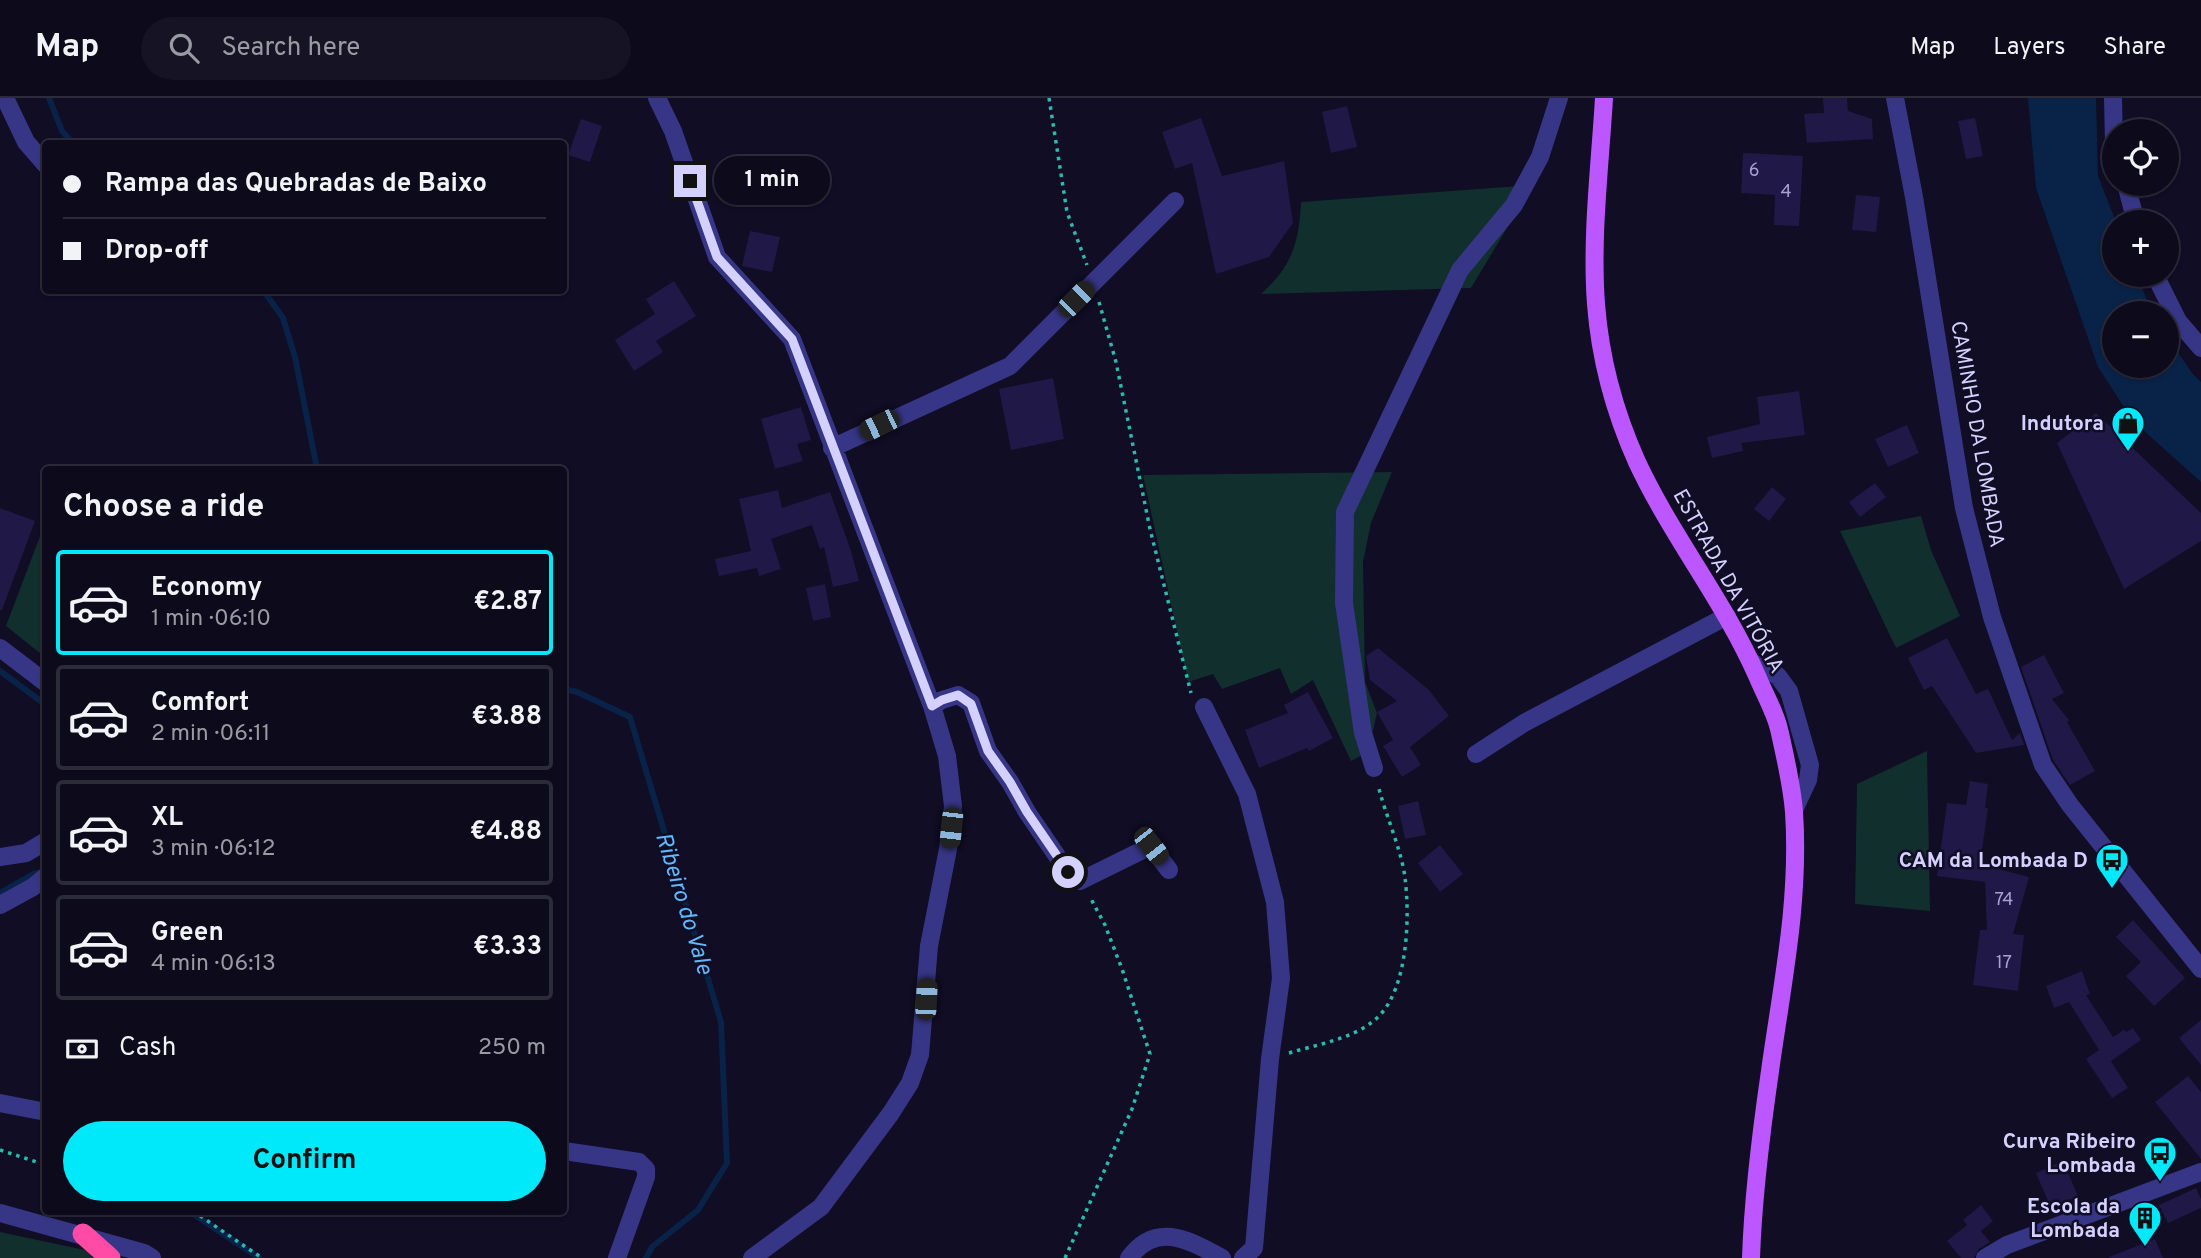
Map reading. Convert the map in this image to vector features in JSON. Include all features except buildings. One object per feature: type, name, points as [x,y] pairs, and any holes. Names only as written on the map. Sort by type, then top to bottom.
[{"type":"highway","points":[[83,1234],[110,1258]]},
{"type":"main road","name":"ESTRADA DA VITÓRIA","points":[[1604,98],[1595,260],[1596,304],[1603,355],[1616,406],[1637,461],[1751,662],[1778,724],[1794,810],[1794,879],[1788,964],[1766,1098],[1751,1258]]},
{"type":"street","points":[[5,98],[26,142],[42,160]]},
{"type":"street","points":[[657,98],[673,131],[717,257],[792,339],[932,706],[947,757],[953,806],[948,849],[929,946],[920,1055],[911,1083],[869,1146],[821,1207],[752,1258]]},
{"type":"street","points":[[1374,768],[1363,733],[1344,603],[1345,512],[1460,270],[1514,205],[1540,157],[1559,98]]},
{"type":"street","name":"CAMINHO DA LOMBADA","points":[[1895,98],[1914,197],[1964,508],[1992,617],[2043,765],[2070,805],[2201,969]]},
{"type":"street","points":[[2113,98],[2113,119]]},
{"type":"street","points":[[832,448],[1010,366],[1175,201]]},
{"type":"street","points":[[2161,287],[2178,321],[2201,348]]},
{"type":"street","points":[[1476,754],[1524,723],[1727,616]]},
{"type":"street","points":[[0,648],[42,679]]},
{"type":"street","points":[[932,706],[958,695],[971,704],[988,751],[1072,878],[1080,881],[1151,846],[1169,870]]},
{"type":"street","points":[[1204,707],[1247,794],[1275,902],[1281,978],[1270,1059],[1254,1248],[1243,1258]]},
{"type":"street","points":[[0,857],[26,853],[42,843]]},
{"type":"street","points":[[0,905],[42,879]]},
{"type":"street","points":[[0,1103],[42,1111]]},
{"type":"street","points":[[567,1151],[639,1162],[646,1169],[646,1177],[617,1258]]},
{"type":"street","points":[[1985,1258],[2007,1245],[2201,1172]]},
{"type":"street","points":[[0,1213],[83,1234],[152,1258]]},
{"type":"street","points":[[1129,1258],[1143,1243],[1171,1237],[1194,1242],[1222,1258]]},
{"type":"path","points":[[1049,98],[1068,212],[1093,282],[1116,362],[1150,529],[1191,694],[1204,707]]},
{"type":"path","points":[[1286,1054],[1352,1034],[1378,1017],[1401,975],[1406,929],[1405,876],[1382,802]]},
{"type":"path","points":[[1065,1258],[1132,1110],[1150,1054],[1105,925],[1080,881]]},
{"type":"path","points":[[0,1150],[42,1164]]},
{"type":"path","points":[[199,1215],[262,1258]]},
{"type":"green space","points":[[1533,185],[1471,288],[1261,294],[1280,274],[1292,253],[1301,202]]},
{"type":"green space","points":[[1392,472],[1371,523],[1363,562],[1365,682],[1377,713],[1368,752],[1351,761],[1313,680],[1291,694],[1280,668],[1222,689],[1213,674],[1188,682],[1143,475]]},
{"type":"green space","points":[[1921,516],[1931,550],[1960,616],[1896,648],[1840,531]]},
{"type":"green space","points":[[42,531],[42,653],[6,626]]},
{"type":"green space","points":[[1927,751],[1930,911],[1855,904],[1857,784]]},
{"type":"green space","points":[[0,1232],[85,1250],[93,1258],[0,1258]]},
{"type":"water","points":[[2028,98],[2096,98],[2098,176],[2102,196],[2106,196],[2111,210],[2102,210],[2102,287],[2142,287],[2147,301],[2102,301],[2102,373],[2098,367],[2036,188]]},
{"type":"water","points":[[2179,354],[2201,382],[2201,482],[2133,421],[2105,378],[2179,378]]},
{"type":"waterway","name":"Ribeiro do Vale","points":[[49,98],[62,131],[70,140]]},
{"type":"waterway","name":"Ribeiro do Vale","points":[[266,294],[283,318],[295,357],[316,466]]},
{"type":"waterway","points":[[0,671],[42,702]]},
{"type":"waterway","name":"Ribeiro do Vale","points":[[567,690],[630,717],[721,1022],[727,1163],[698,1210],[652,1247],[646,1258]]},
{"type":"waterway","points":[[0,893],[33,874],[42,872]]},
{"type":"waterway","points":[[195,1215],[259,1258]]},
{"type":"place","name":"Indutora","points":[[2128,453]]},
{"type":"place","name":"CAM da Lombada D","points":[[2112,890]]},
{"type":"place","name":"Curva Ribeiro Lombada","points":[[2160,1183]]},
{"type":"place","name":"Escola da Lombada","points":[[2145,1248]]},
{"type":"route","points":[[690,181],[717,257],[792,339],[932,706],[958,695],[971,704],[988,751],[1068,872]]}]
